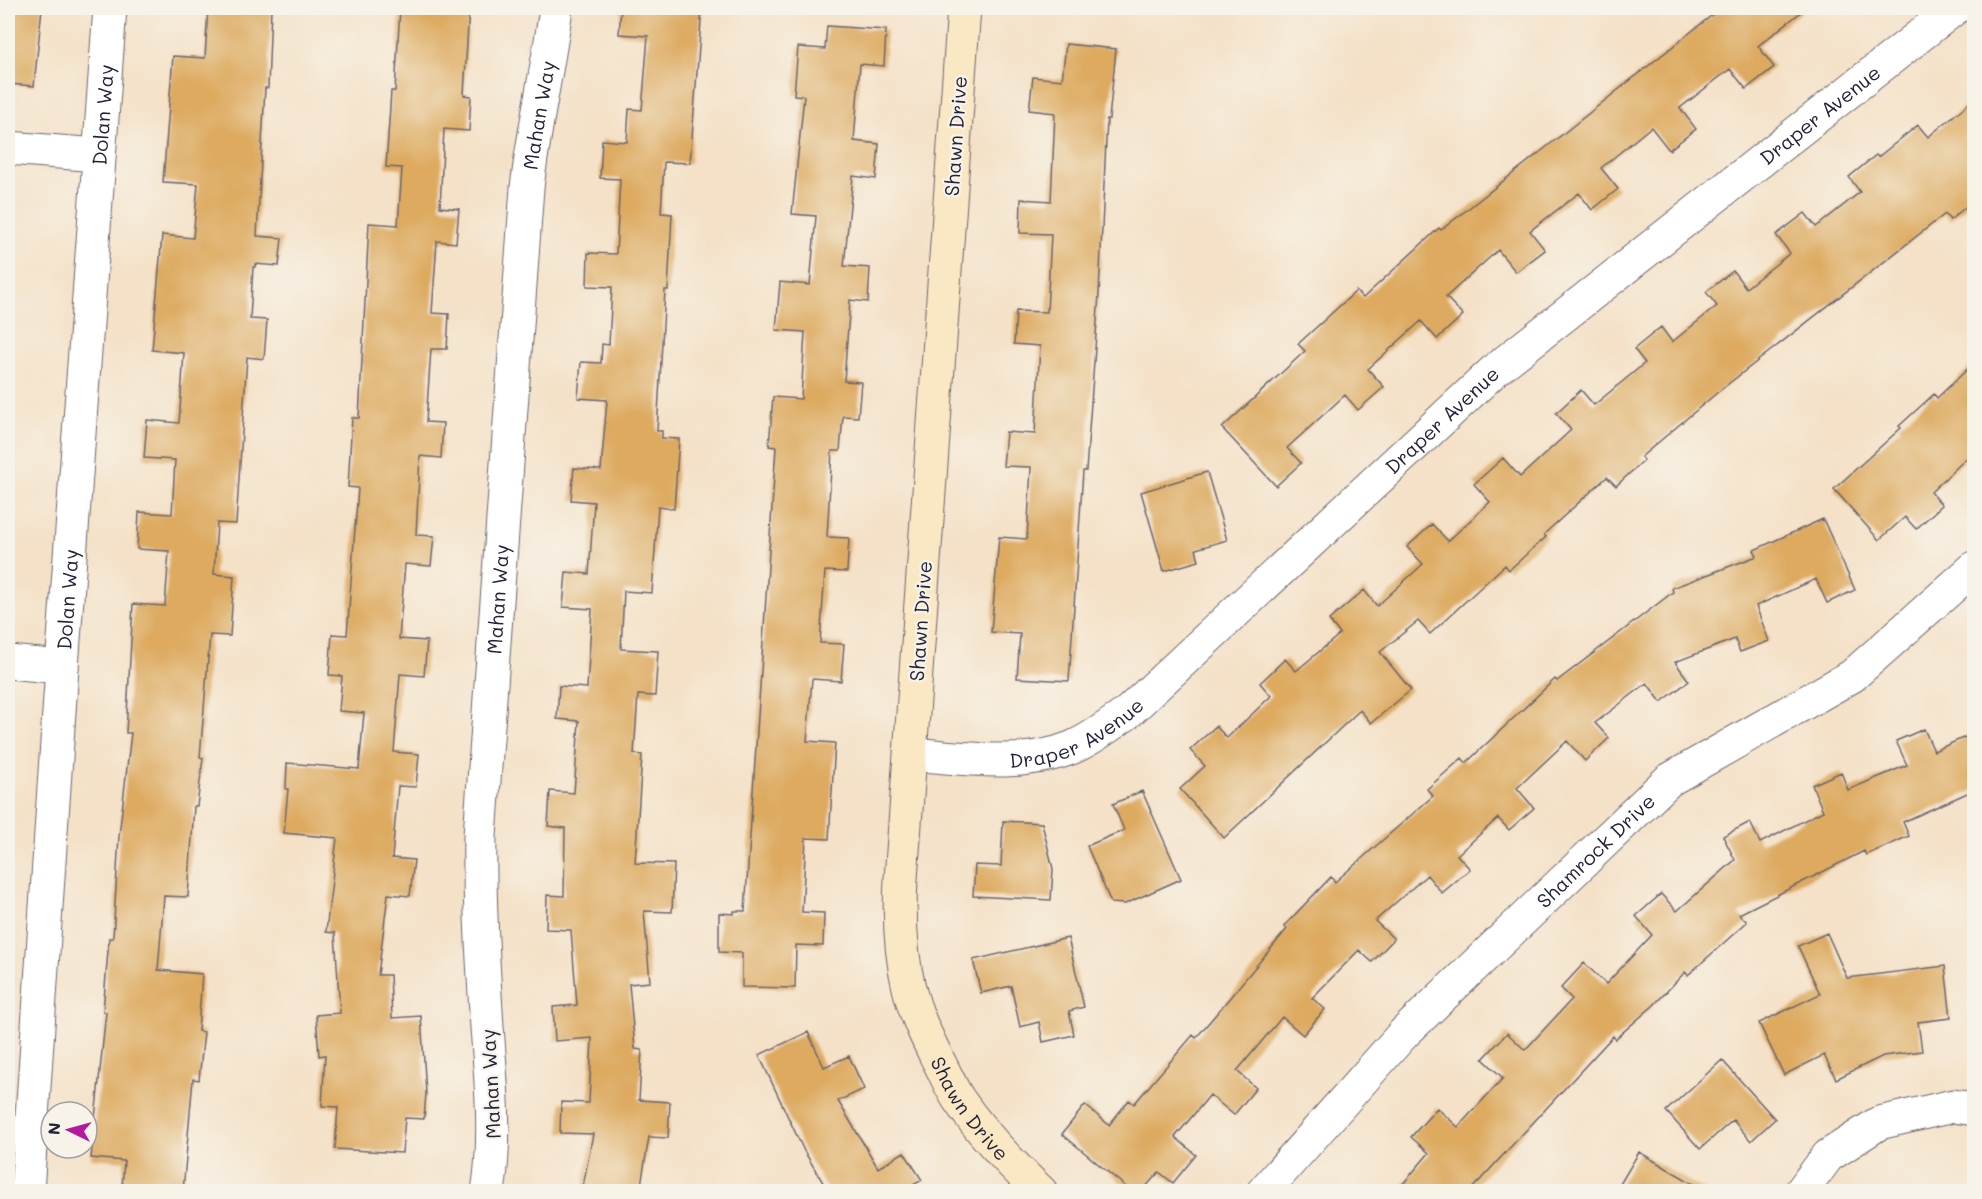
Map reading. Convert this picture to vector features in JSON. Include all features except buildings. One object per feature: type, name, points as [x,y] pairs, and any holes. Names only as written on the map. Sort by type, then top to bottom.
[{"type":"street","name":"Dolan Way","points":[[27,1191],[110,8]]},
{"type":"street","name":"Mahan Way","points":[[488,1191],[493,1153],[494,1119],[481,934],[480,836],[527,188],[532,143],[556,8]]},
{"type":"street","name":"Shawn Drive","points":[[964,8],[910,754],[900,910],[901,942],[916,1012],[958,1099],[1011,1164],[1041,1191]]},
{"type":"street","name":"Draper Avenue","points":[[910,754],[998,760],[1036,758],[1054,754],[1087,740],[1126,714],[1495,370],[1955,8]]},
{"type":"street","points":[[8,148],[98,155]]},
{"type":"street","name":"Shamrock Drive","points":[[1263,1191],[1404,1033],[1669,780],[1852,676],[1974,568]]},
{"type":"street","points":[[8,662],[62,667]]},
{"type":"street","points":[[1801,1191],[1828,1155],[1879,1123],[1953,1106],[1974,1109]]}]
